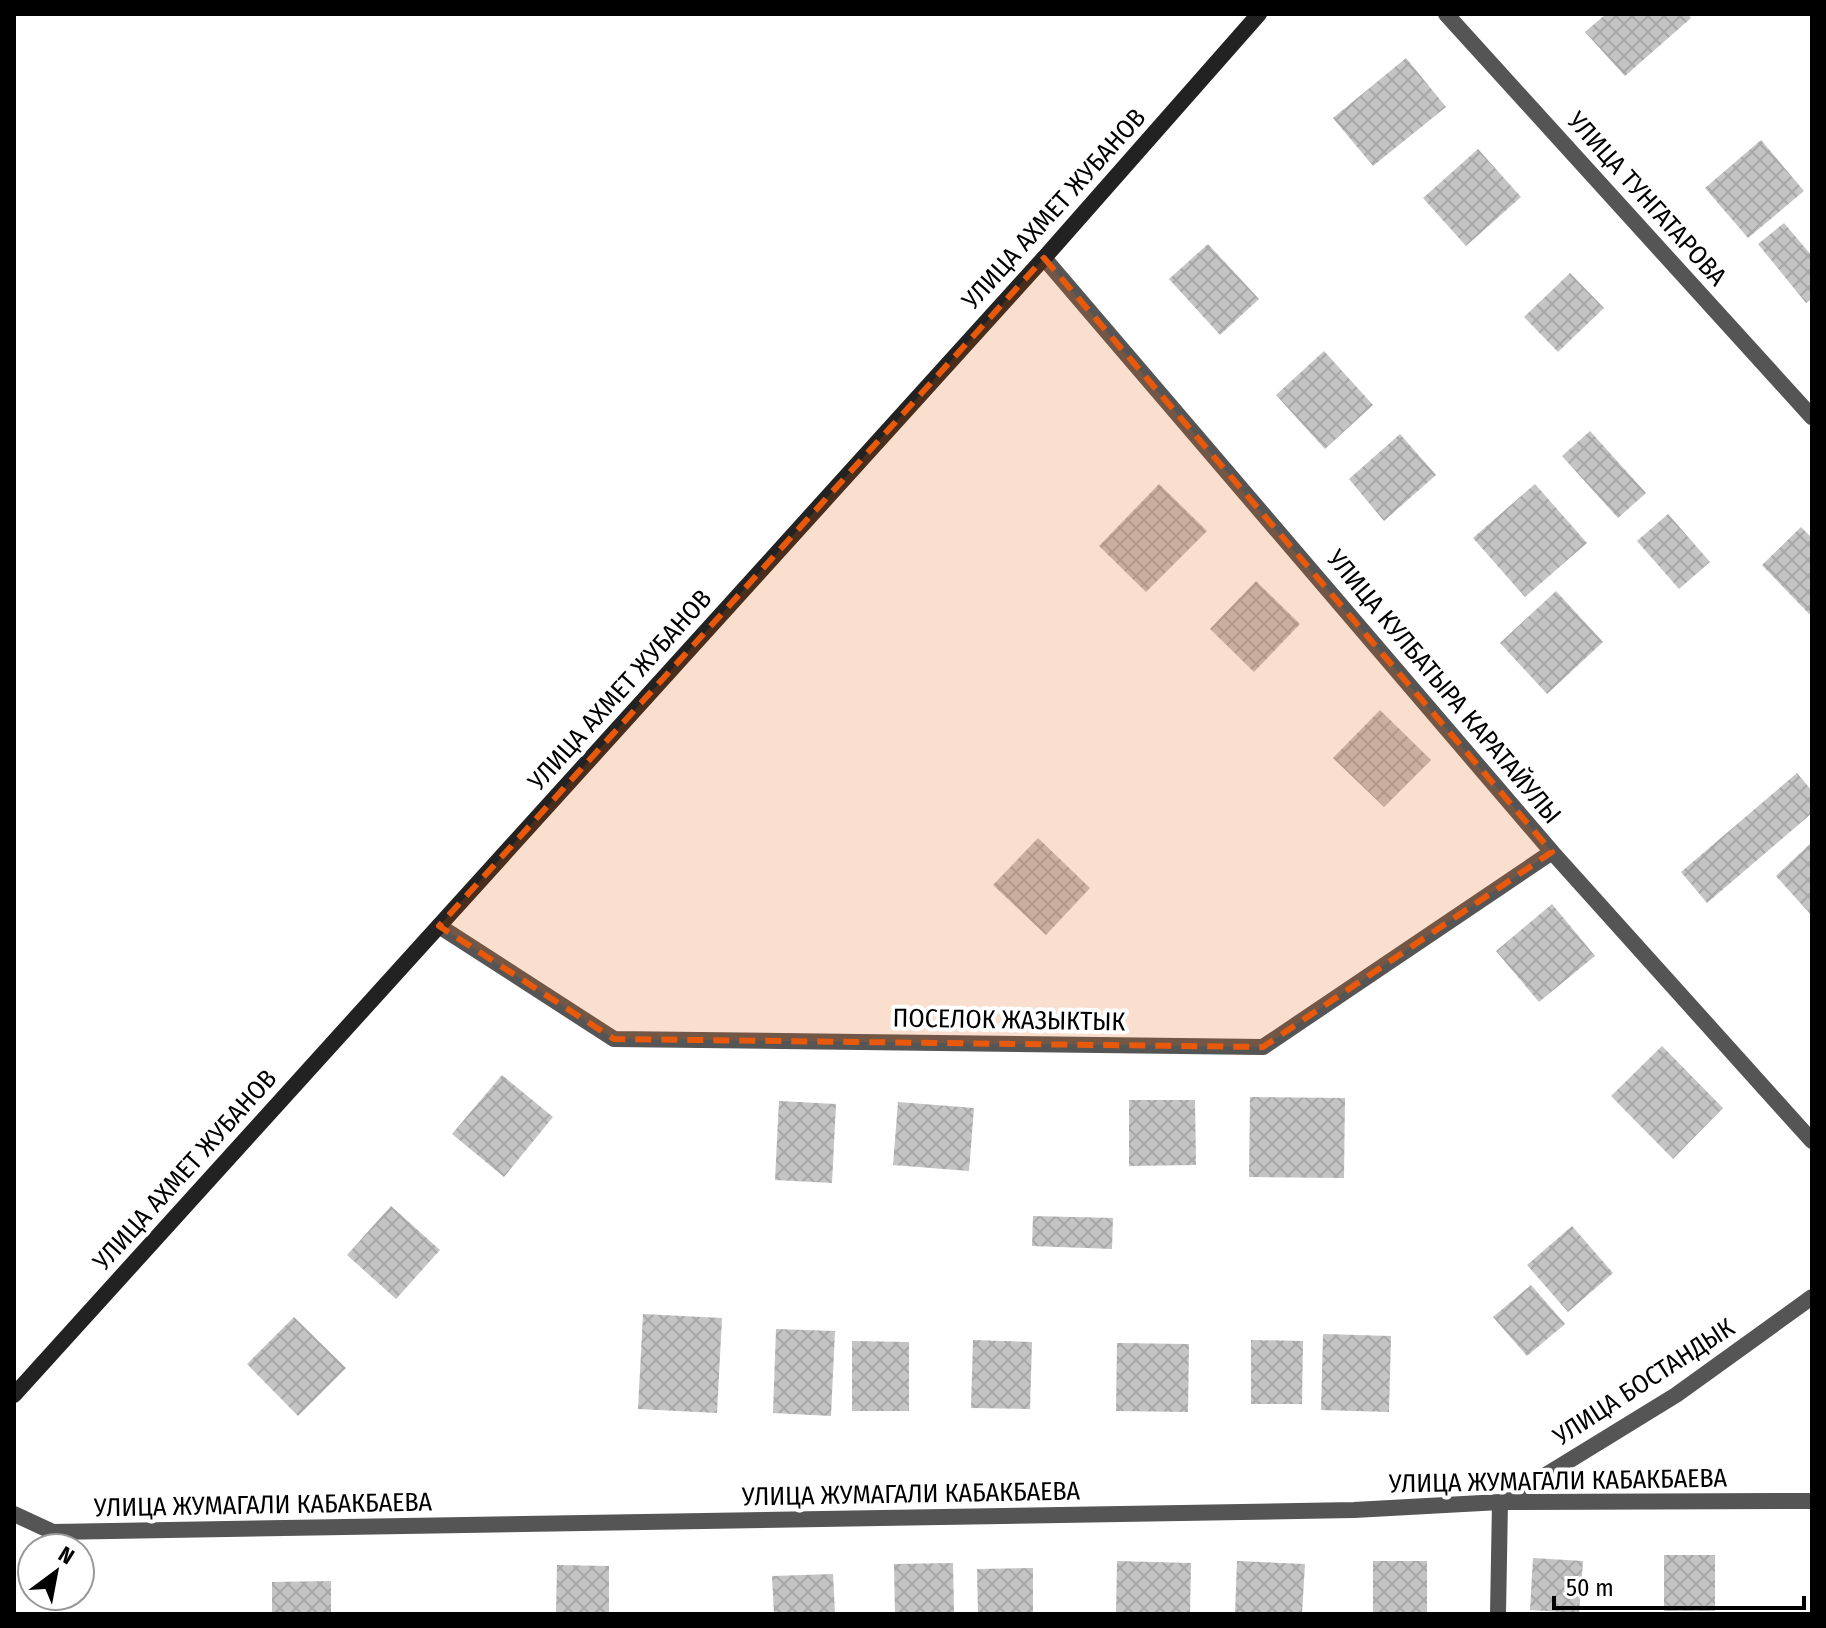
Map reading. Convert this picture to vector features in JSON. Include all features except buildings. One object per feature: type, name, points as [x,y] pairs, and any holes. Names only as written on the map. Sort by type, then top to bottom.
[{"type":"main road","name":"УЛИЦА АХМЕТ ЖУБАНОВ","points":[[14,1395],[1044,258],[1259,14]]},
{"type":"street","name":"УЛИЦА ТУНГАТАРОВА","points":[[1446,14],[1812,417]]},
{"type":"street","name":"УЛИЦА КУЛБАТЫРА КАРАТАЙУЛЫ","points":[[1044,258],[1552,852],[1812,1141]]},
{"type":"street","name":"ПОСЕЛОК ЖАЗЫКТЫК","points":[[439,926],[614,1039],[1263,1047],[1552,852]]},
{"type":"street","name":"УЛИЦА БОСТАНДЫК","points":[[1500,1502],[1676,1395],[1812,1297]]},
{"type":"street","name":"УЛИЦА ЖУМАГАЛИ КАБАКБАЕВА","points":[[14,1514],[53,1532],[248,1531],[1338,1510],[1500,1502],[1812,1501]]},
{"type":"street","points":[[1498,1614],[1500,1502]]},
{"type":"highlighted area","points":[[1044,258],[1552,852],[1263,1047],[614,1039],[439,926]]}]
